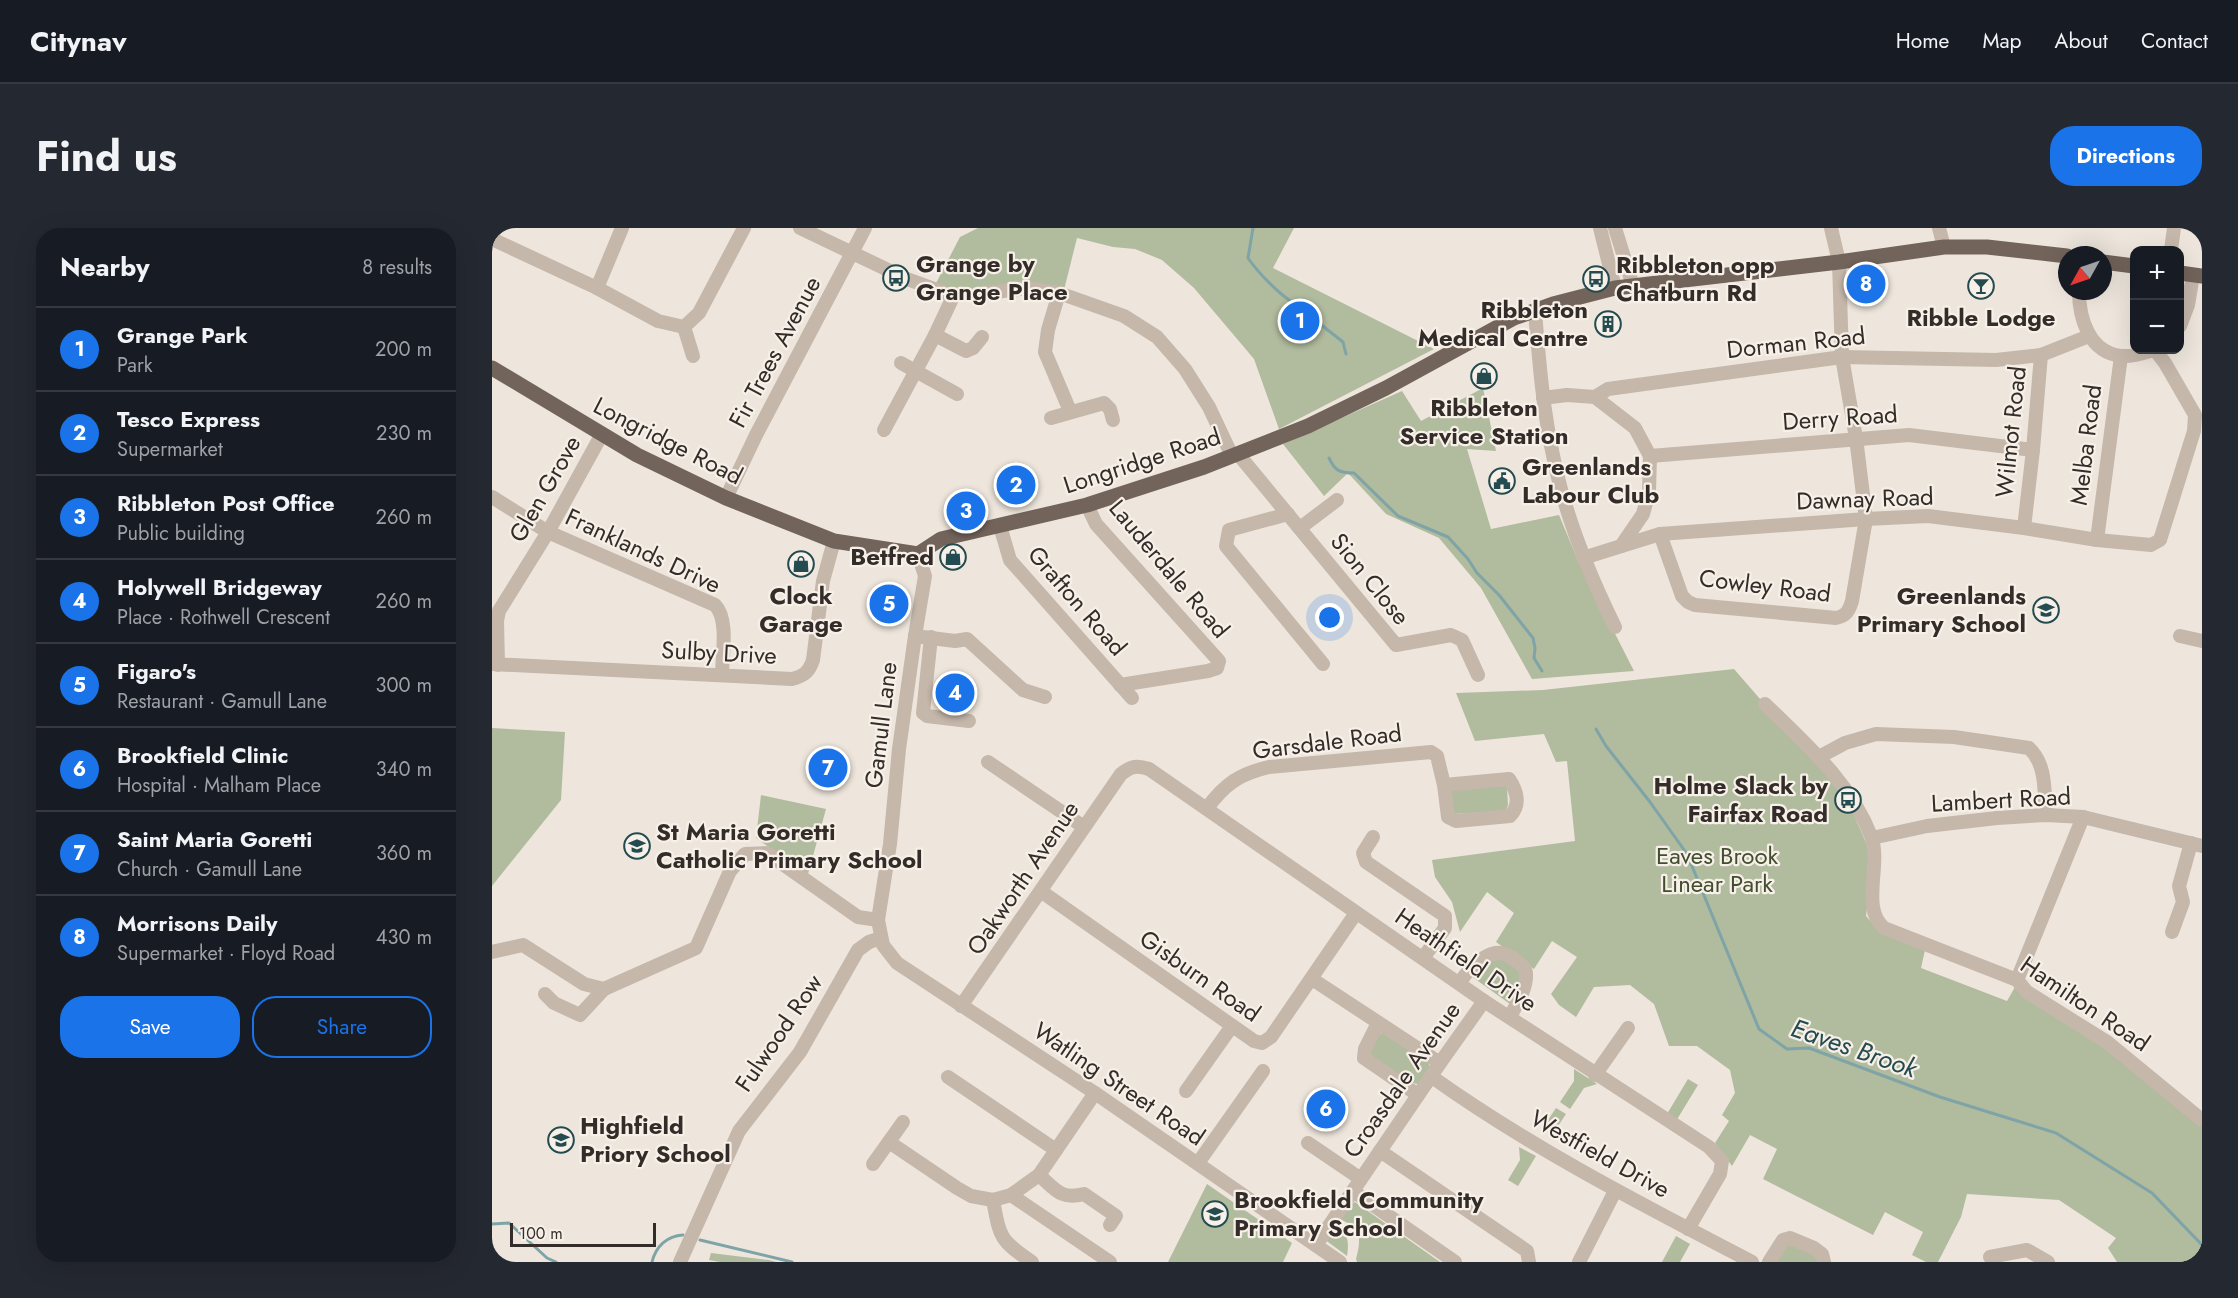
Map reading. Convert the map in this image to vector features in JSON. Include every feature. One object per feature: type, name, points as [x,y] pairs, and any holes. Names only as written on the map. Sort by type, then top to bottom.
[{"type":"main road","name":"Longridge Road","points":[[492,368],[636,455],[726,498],[834,541],[918,554],[941,539],[1087,505],[1235,455],[1308,426],[1386,388],[1515,318],[1615,288],[1839,262],[1944,247],[1987,248],[2058,255]]},
{"type":"main road","points":[[2112,262],[2130,265]]},
{"type":"street","points":[[597,288],[622,228]]},
{"type":"street","points":[[684,327],[699,313],[744,228]]},
{"type":"street","points":[[800,228],[907,279],[951,295],[951,301],[935,335],[884,430]]},
{"type":"street","name":"Fir Trees Avenue","points":[[726,498],[756,435],[865,228]]},
{"type":"street","points":[[1600,228],[1615,288]]},
{"type":"street","points":[[1615,228],[1633,286]]},
{"type":"street","points":[[1831,228],[1839,262],[1842,357],[1856,438],[1866,519]]},
{"type":"street","points":[[1940,228],[1944,247]]},
{"type":"street","points":[[2172,246],[2174,228]]},
{"type":"street","points":[[492,238],[597,288],[658,321],[684,327]]},
{"type":"street","points":[[2184,316],[2188,305],[2191,275]]},
{"type":"street","name":"Sion Close","points":[[951,295],[974,295],[1027,288],[1059,292],[1124,316],[1157,337],[1192,379],[1235,455],[1300,528],[1396,645],[1451,635],[1462,640],[1478,675]]},
{"type":"street","points":[[1059,292],[1048,330],[1046,352],[1070,411]]},
{"type":"street","points":[[2079,300],[2079,308],[2089,336],[2107,352],[2121,356],[2139,354]]},
{"type":"street","points":[[1535,311],[1543,398],[1554,462],[1583,558],[1615,627]]},
{"type":"street","points":[[684,327],[693,356]]},
{"type":"street","points":[[935,335],[966,351],[973,348],[982,337]]},
{"type":"street","name":"Wilmot Road","points":[[2024,528],[2041,356],[2089,336]]},
{"type":"street","name":"Dawnay Road","points":[[1583,558],[1660,534],[1928,516],[2097,540],[2151,545],[2157,543],[2160,540],[2194,431],[2194,415],[2158,354]]},
{"type":"street","name":"Dorman Road","points":[[1595,397],[1608,389],[1842,357],[1996,360],[2041,356]]},
{"type":"street","name":"Melba Road","points":[[2097,540],[2121,356]]},
{"type":"street","points":[[901,363],[957,394]]},
{"type":"street","points":[[1543,398],[1567,395],[1595,397],[1635,428],[1650,456],[1649,492],[1643,514],[1621,546]]},
{"type":"street","points":[[1051,417],[1104,403],[1110,409],[1113,420]]},
{"type":"street","name":"Glen Grove","points":[[495,665],[499,611],[548,532],[602,434]]},
{"type":"street","name":"Derry Road","points":[[1650,456],[1909,435],[2033,450]]},
{"type":"street","name":"Franklands Drive","points":[[492,497],[548,532],[715,605],[720,610],[723,619],[722,675]]},
{"type":"street","points":[[1300,528],[1337,500]]},
{"type":"street","name":"Lauderdale Road","points":[[1087,505],[1096,524],[1219,662],[1217,668],[1208,671],[1120,685]]},
{"type":"street","points":[[1288,514],[1229,530],[1226,546],[1323,664]]},
{"type":"street","name":"Cowley Road","points":[[1660,534],[1682,596],[1688,602],[1695,605],[1836,618],[1849,612],[1866,519]]},
{"type":"street","name":"Grafton Road","points":[[1000,526],[1010,560],[1132,698]]},
{"type":"street","name":"Sulby Drive","points":[[495,665],[792,679],[800,677],[810,669],[823,581],[834,541]]},
{"type":"street","name":"Gamull Lane","points":[[881,938],[878,920],[890,844],[899,749],[925,576],[918,554]]},
{"type":"street","points":[[915,636],[967,639],[1023,690],[1045,697]]},
{"type":"street","points":[[2180,636],[2202,641]]},
{"type":"street","points":[[931,637],[923,713],[927,716],[969,721]]},
{"type":"street","points":[[1766,704],[1819,757],[1853,801],[1872,838]]},
{"type":"street","points":[[1819,757],[1845,743],[1876,734],[1954,737],[2029,747],[2043,766],[2046,815]]},
{"type":"street","name":"Garsdale Road","points":[[1207,808],[1220,790],[1232,781],[1245,774],[1269,767],[1431,752],[1437,756],[1448,817],[1456,821],[1510,816],[1517,805],[1515,787],[1509,779],[1444,785]]},
{"type":"street","points":[[988,762],[1084,827]]},
{"type":"street","name":"Heathfield Drive","points":[[1121,774],[1137,765],[1149,769],[1484,1001],[1594,1075],[1709,1147],[1722,1161],[1720,1174],[1688,1229]]},
{"type":"street","name":"Oakworth Avenue","points":[[961,1006],[1042,892],[1121,774]]},
{"type":"street","name":"Lambert Road","points":[[1872,838],[1927,826],[2046,815],[2083,818],[2197,845]]},
{"type":"street","points":[[2018,980],[2083,818]]},
{"type":"street","points":[[1373,837],[1363,853],[1366,862],[1444,916],[1445,928],[1422,958]]},
{"type":"street","name":"Hamilton Road","points":[[1872,838],[1875,872],[1872,909],[1877,922],[1884,928],[2018,980],[2027,992],[2107,1042],[2202,1120]]},
{"type":"street","points":[[2172,932],[2182,902],[2179,886],[2197,845]]},
{"type":"street","points":[[545,994],[554,1003],[580,1015],[604,989],[696,948],[730,871],[745,854],[767,853],[858,918],[878,920]]},
{"type":"street","name":"Gisburn Road","points":[[1042,892],[1254,1041],[1262,1042],[1268,1039],[1312,979],[1356,913]]},
{"type":"street","name":"Watling Street Road","points":[[881,938],[887,951],[897,963],[1095,1093],[1340,1262]]},
{"type":"street","name":"Fulwood Row","points":[[680,1262],[739,1131],[800,1052],[858,950],[869,942],[881,938]]},
{"type":"street","points":[[492,952],[523,945],[585,984],[604,989]]},
{"type":"street","points":[[1459,982],[1470,968],[1494,952],[1502,952],[1512,957],[1525,968],[1526,974],[1521,994],[1510,1017]]},
{"type":"street","points":[[1312,979],[1440,1062]]},
{"type":"street","name":"Croasdale Avenue","points":[[1316,1245],[1484,1001]]},
{"type":"street","points":[[1378,1023],[1365,1049],[1364,1058],[1418,1095]]},
{"type":"street","points":[[1186,1091],[1232,1026]]},
{"type":"street","points":[[1594,1075],[1628,1028]]},
{"type":"street","points":[[1198,1163],[1263,1071]]},
{"type":"street","name":"Westfield Drive","points":[[1432,1077],[1483,1114],[1615,1191],[1752,1262]]},
{"type":"street","points":[[958,1079],[1056,1150]]},
{"type":"street","points":[[889,1142],[971,1196],[993,1200],[1011,1195],[1039,1175],[1095,1093]]},
{"type":"street","points":[[873,1164],[903,1122]]},
{"type":"street","points":[[1308,1143],[1357,1185],[1455,1262]]},
{"type":"street","points":[[1380,1151],[1527,1251],[1529,1262]]},
{"type":"street","points":[[1039,1175],[1070,1198],[1084,1194],[1116,1216],[1110,1225]]},
{"type":"street","points":[[1579,1262],[1615,1191]]},
{"type":"street","points":[[1011,1195],[1110,1262]]},
{"type":"street","points":[[993,1200],[999,1233],[1011,1248],[1032,1262]]},
{"type":"street","points":[[1769,1262],[1783,1240],[1790,1238],[1814,1248],[1822,1254],[1824,1262]]},
{"type":"street","points":[[1990,1257],[2027,1250],[2049,1262]]},
{"type":"green space","points":[[978,228],[1294,228],[1273,268],[1434,349],[1279,429],[1254,359],[1194,288],[1162,260],[1135,249],[1113,247],[1077,238],[1064,290],[976,292],[934,287],[960,237]]},
{"type":"green space","points":[[1483,388],[1496,451],[1467,449],[1491,529],[1559,515],[1579,563],[1634,671],[1532,679],[1481,588],[1439,538],[1386,514],[1348,473],[1324,496],[1283,444],[1402,391],[1421,421]]},
{"type":"green space","name":"Eaves Brook Linear Park","points":[[1734,669],[1847,799],[1873,859],[1866,916],[1879,931],[1925,950],[1921,968],[2007,1001],[2015,987],[2159,1083],[2202,1121],[2202,1262],[2117,1262],[2108,1248],[2116,1238],[2059,1200],[1967,1194],[1961,1217],[1938,1262],[1926,1262],[1912,1255],[1923,1232],[1885,1212],[1873,1235],[1763,1179],[1777,1149],[1750,1135],[1732,1166],[1715,1143],[1729,1121],[1722,1115],[1735,1093],[1730,1070],[1697,1046],[1669,1046],[1654,1004],[1630,985],[1594,987],[1576,1017],[1559,1005],[1551,994],[1577,957],[1552,941],[1534,969],[1496,942],[1514,913],[1487,892],[1460,932],[1452,902],[1435,877],[1432,860],[1575,841],[1567,761],[1556,762],[1544,734],[1475,741],[1456,693],[1543,690]]},
{"type":"green space","points":[[492,728],[565,732],[561,800],[492,886]]},
{"type":"green space","points":[[1501,782],[1507,787],[1506,811],[1453,814],[1451,789]]},
{"type":"green space","points":[[761,795],[826,809],[808,874],[756,838]]},
{"type":"green space","points":[[1498,954],[1521,967],[1520,984],[1510,1004],[1471,976]]},
{"type":"green space","points":[[1384,1032],[1428,1061],[1430,1067],[1418,1084],[1412,1083],[1370,1055],[1373,1041]]},
{"type":"green space","points":[[1574,1069],[1597,1084],[1584,1088],[1570,1109],[1560,1102],[1574,1081]]},
{"type":"green space","points":[[1688,1079],[1698,1085],[1676,1121],[1667,1114]]},
{"type":"green space","points":[[1556,1108],[1566,1114],[1552,1135],[1542,1129]]},
{"type":"green space","points":[[1519,1147],[1536,1156],[1518,1186],[1508,1180],[1520,1160]]},
{"type":"green space","name":"Brookfield Community Primary School","points":[[1207,1184],[1292,1243],[1283,1262],[1168,1262]]},
{"type":"green space","points":[[1355,1202],[1440,1262],[1357,1262],[1358,1234],[1352,1226],[1339,1219],[1348,1206]]},
{"type":"green space","points":[[1334,1230],[1343,1232],[1347,1238],[1347,1256],[1324,1239]]},
{"type":"green space","points":[[1676,1236],[1690,1244],[1680,1262],[1662,1262]]},
{"type":"green space","points":[[1792,1243],[1817,1257],[1818,1262],[1772,1262],[1783,1244]]},
{"type":"green space","points":[[711,1253],[776,1262],[720,1262],[709,1260]]},
{"type":"waterway","name":"Eaves Brook","points":[[1253,228],[1248,258],[1283,295],[1296,305],[1302,304],[1310,316],[1343,342],[1346,354]]},
{"type":"waterway","points":[[1329,458],[1338,470],[1354,473],[1398,516],[1448,537],[1533,638],[1534,658],[1542,671]]},
{"type":"waterway","name":"Eaves Brook","points":[[1596,729],[1606,746],[1687,854],[1759,1029],[1787,1049],[1809,1048],[1940,1097],[2056,1133],[2152,1193],[2202,1245]]},
{"type":"waterway","points":[[492,1224],[509,1223],[547,1258],[556,1262]]},
{"type":"waterway","points":[[652,1262],[656,1251],[663,1243],[672,1237],[683,1235]]},
{"type":"waterway","points":[[700,1240],[792,1262]]},
{"type":"place","name":"Grange by Grange Place","points":[[896,278]]},
{"type":"place","name":"Ribbleton opp Chatburn Rd","points":[[1596,279]]},
{"type":"place","name":"Morrisons Daily","points":[[1866,284]]},
{"type":"place","name":"Ribble Lodge","points":[[1981,286]]},
{"type":"place","name":"Grange Park","points":[[1300,321]]},
{"type":"place","name":"Ribbleton Medical Centre","points":[[1608,324]]},
{"type":"place","name":"Ribbleton Service Station","points":[[1484,376]]},
{"type":"place","name":"Greenlands Labour Club","points":[[1502,481]]},
{"type":"place","name":"Tesco Express","points":[[1016,485]]},
{"type":"place","name":"Ribbleton Post Office","points":[[966,511]]},
{"type":"place","name":"Betfred","points":[[953,557]]},
{"type":"place","name":"Clock Garage","points":[[801,564]]},
{"type":"place","name":"Figaro's","points":[[889,604]]},
{"type":"place","name":"Greenlands Primary School","points":[[2046,610]]},
{"type":"place","name":"Holywell Bridgeway","points":[[955,693]]},
{"type":"place","name":"Saint Maria Goretti","points":[[828,768]]},
{"type":"place","name":"Holme Slack by Fairfax Road","points":[[1848,800]]},
{"type":"place","name":"St Maria Goretti Catholic Primary School","points":[[637,846]]},
{"type":"place","name":"Brookfield Clinic","points":[[1326,1109]]},
{"type":"place","name":"Highfield Priory School","points":[[561,1140]]},
{"type":"place","name":"Brookfield Community Primary School","points":[[1215,1214]]}]
